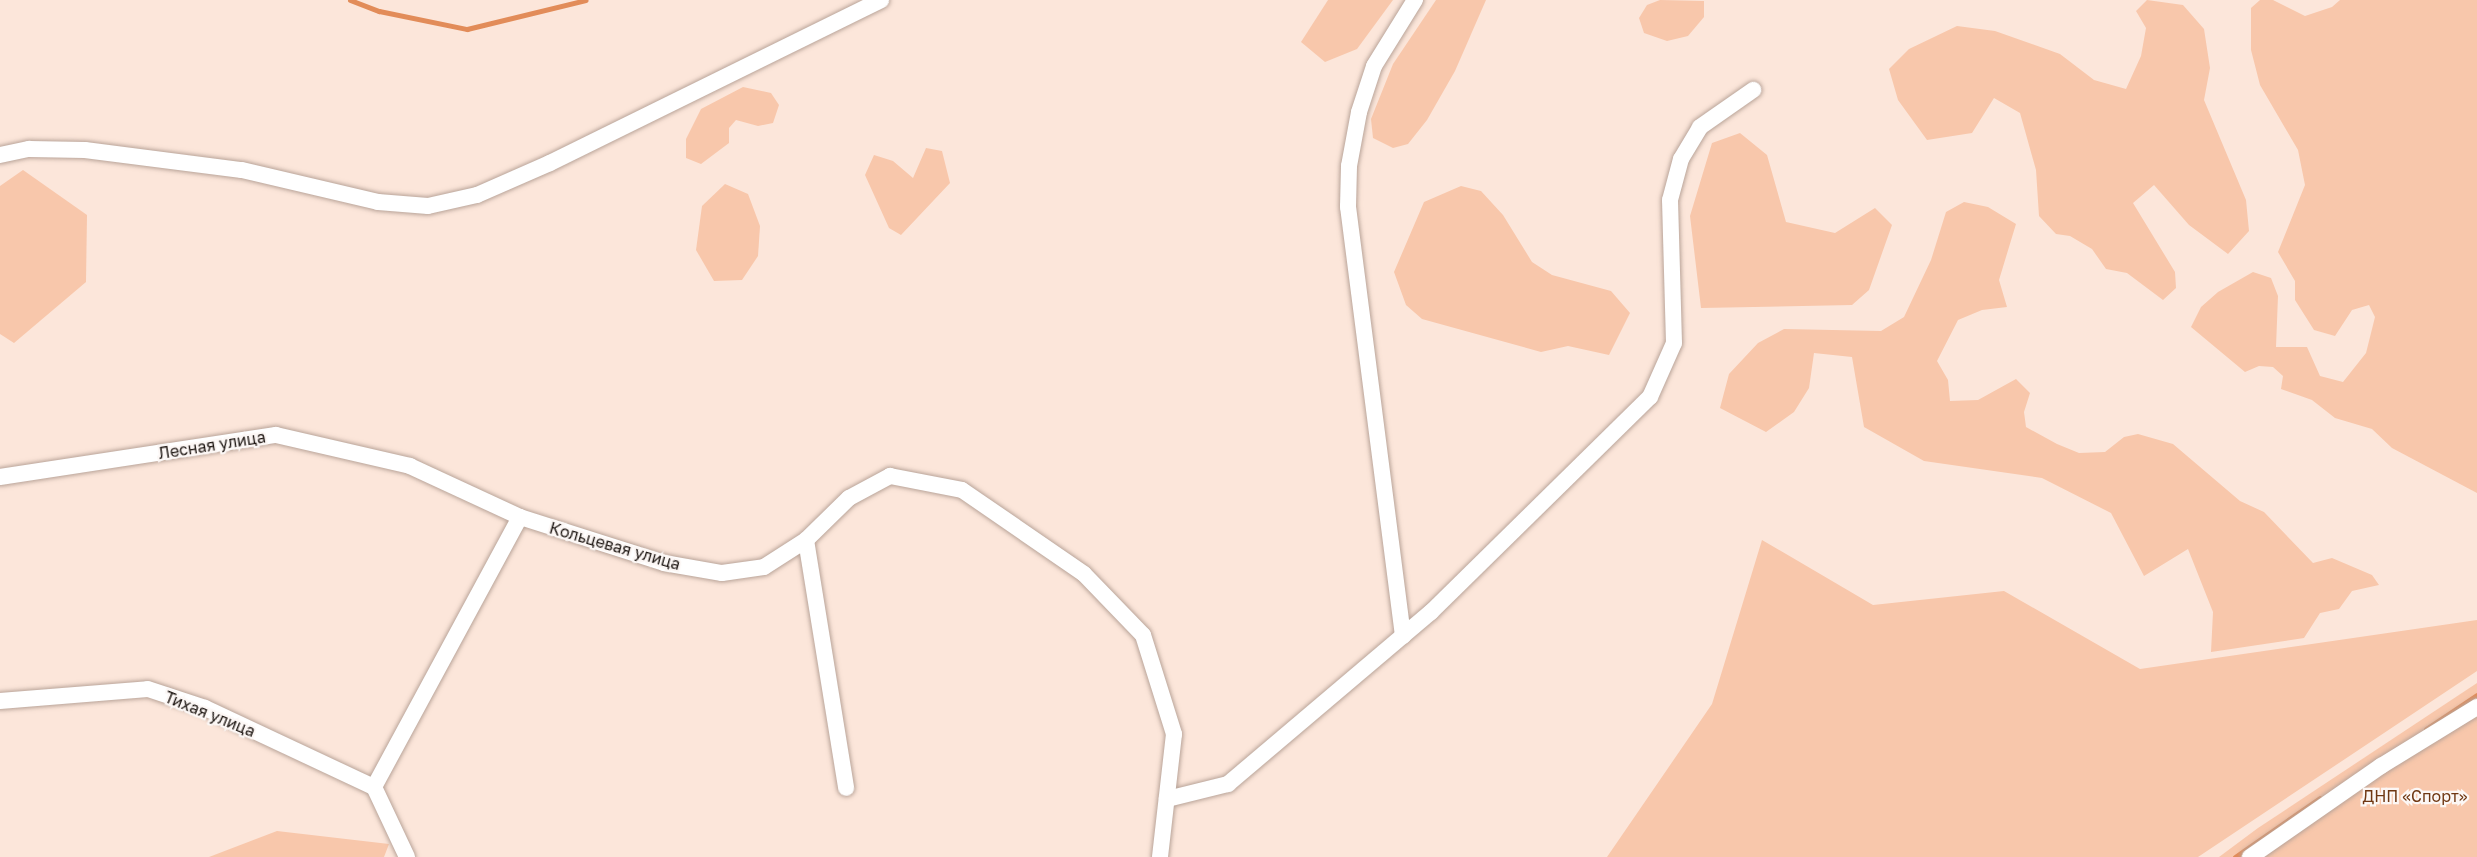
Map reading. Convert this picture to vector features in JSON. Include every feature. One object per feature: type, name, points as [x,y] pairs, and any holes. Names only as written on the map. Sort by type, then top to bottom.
[{"type":"street","points":[[0,154],[29,149],[85,150],[242,170],[378,202],[428,206],[477,195],[550,163],[881,0]]},
{"type":"street","points":[[1403,636],[1348,207],[1349,166],[1359,112],[1374,66],[1415,0]]},
{"type":"street","points":[[1167,799],[1228,784],[1403,636],[1650,397],[1674,343],[1670,200],[1681,159],[1700,127],[1753,90]]},
{"type":"street","name":"Лесная улица","points":[[0,477],[276,435],[410,466],[520,517]]},
{"type":"street","name":"Кольцевая улица","points":[[520,517],[664,563],[722,573],[764,567],[806,540],[849,498],[890,476],[962,490],[1084,574],[1143,635],[1174,734],[1160,857]]},
{"type":"street","points":[[407,857],[374,787],[520,517]]},
{"type":"street","points":[[806,540],[846,788]]},
{"type":"street","name":"Тихая улица","points":[[0,701],[148,689],[205,708],[374,787]]},
{"type":"street","points":[[2250,857],[2380,766],[2477,707]]},
{"type":"green space","points":[[1328,0],[1393,0],[1357,49],[1325,62],[1301,42]]},
{"type":"green space","points":[[1436,0],[1486,0],[1455,71],[1427,120],[1408,144],[1393,148],[1373,138],[1371,119],[1393,64]]},
{"type":"green space","points":[[1660,0],[1704,1],[1704,17],[1688,36],[1667,41],[1644,33],[1639,18],[1647,5]]},
{"type":"green space","points":[[2147,0],[2183,5],[2204,29],[2210,68],[2204,100],[2246,200],[2249,231],[2228,254],[2189,225],[2154,185],[2133,203],[2175,272],[2176,288],[2163,300],[2127,273],[2106,269],[2092,249],[2070,236],[2056,234],[2039,216],[2036,170],[2020,113],[1994,98],[1972,133],[1927,140],[1898,100],[1889,69],[1909,49],[1957,26],[1995,31],[2060,54],[2094,80],[2126,89],[2141,56],[2146,28],[2136,11]]},
{"type":"green space","points":[[2260,0],[2273,0],[2305,16],[2332,7],[2340,0],[2477,0],[2477,493],[2392,448],[2372,429],[2335,418],[2312,400],[2281,389],[2283,376],[2273,367],[2259,366],[2245,372],[2191,327],[2201,307],[2218,292],[2253,272],[2271,278],[2278,296],[2276,347],[2307,347],[2320,376],[2343,382],[2366,353],[2375,317],[2369,305],[2352,310],[2335,336],[2314,330],[2295,300],[2295,281],[2278,252],[2305,185],[2298,150],[2260,85],[2251,50],[2251,8]]},
{"type":"green space","points":[[743,87],[771,93],[779,105],[773,123],[758,126],[736,120],[729,128],[729,143],[701,164],[686,158],[686,139],[701,109]]},
{"type":"green space","points":[[1740,133],[1767,155],[1786,222],[1835,233],[1875,208],[1892,225],[1869,290],[1852,305],[1701,308],[1690,216],[1712,143]]},
{"type":"green space","points":[[926,148],[942,151],[950,183],[901,235],[889,228],[865,175],[874,155],[893,161],[913,178]]},
{"type":"green space","points":[[23,170],[87,215],[86,282],[14,343],[0,334],[0,186]]},
{"type":"green space","points":[[725,184],[748,194],[760,226],[758,256],[742,280],[714,281],[696,250],[702,206]]},
{"type":"green space","points":[[1461,186],[1481,191],[1503,215],[1532,262],[1552,275],[1611,291],[1630,313],[1609,355],[1568,346],[1541,352],[1422,319],[1406,305],[1394,272],[1424,202]]},
{"type":"green space","points":[[1964,202],[1988,207],[2016,224],[1999,280],[2007,307],[1982,310],[1958,320],[1937,361],[1948,380],[1950,401],[1978,400],[2016,379],[2030,393],[2024,412],[2026,427],[2057,444],[2079,453],[2105,452],[2124,437],[2138,434],[2173,444],[2240,501],[2264,512],[2313,563],[2332,558],[2372,575],[2379,585],[2352,591],[2339,609],[2320,613],[2304,638],[2211,652],[2213,612],[2188,549],[2144,576],[2111,513],[2042,478],[1924,461],[1864,427],[1852,357],[1814,353],[1809,388],[1794,412],[1766,432],[1720,408],[1729,374],[1758,343],[1784,329],[1881,331],[1904,317],[1931,260],[1946,212]]},
{"type":"green space","points":[[1762,540],[1873,605],[2004,591],[2140,669],[2477,620],[2477,671],[2198,857],[1607,857],[1712,704]]},
{"type":"green space","name":"ДНП «Спорт»","points":[[2477,683],[2477,857],[2219,857],[2258,828]]},
{"type":"green space","points":[[277,831],[389,844],[384,857],[209,857]]},
{"type":"waterway","points":[[350,0],[379,11],[467,29],[586,0]]},
{"type":"waterway","points":[[2426,729],[2477,695]]},
{"type":"waterway","points":[[2235,857],[2320,798]]}]
